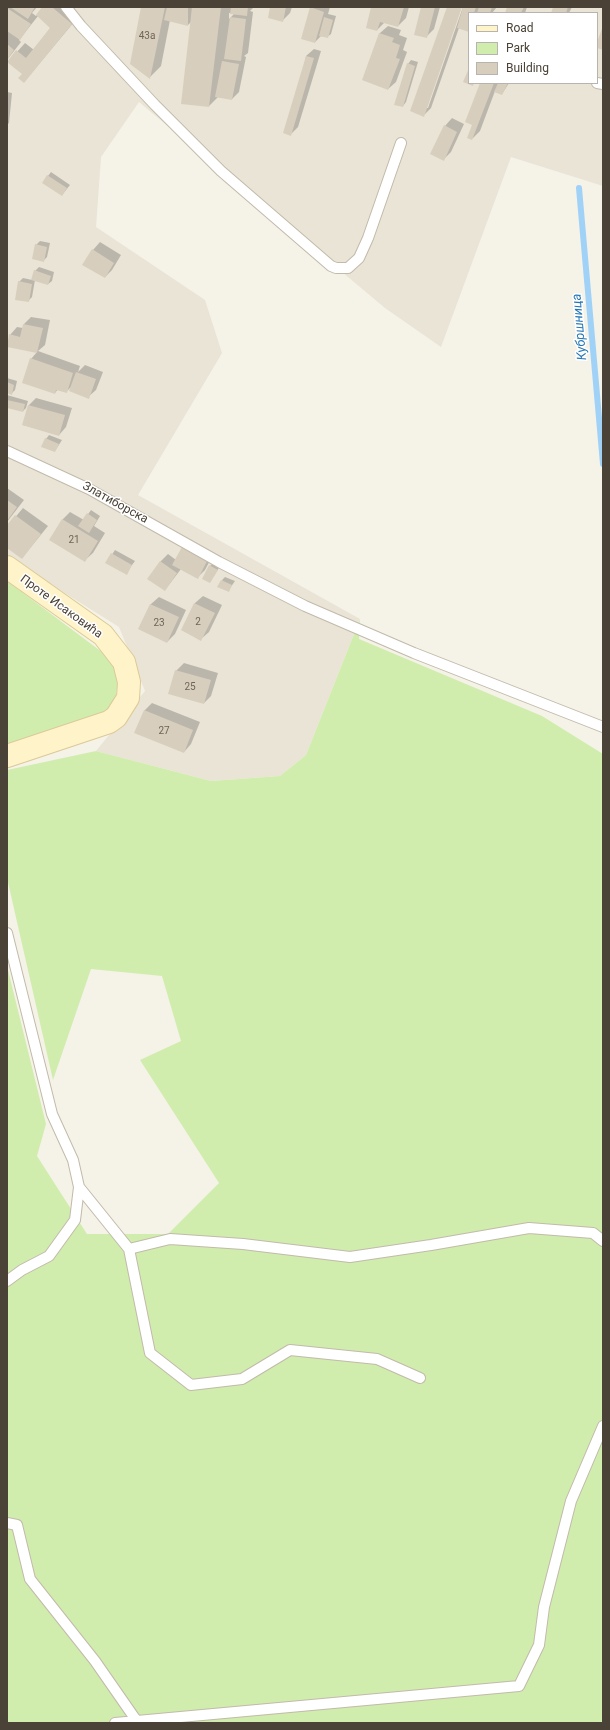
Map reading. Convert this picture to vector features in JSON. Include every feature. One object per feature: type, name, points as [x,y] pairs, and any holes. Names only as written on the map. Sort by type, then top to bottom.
[{"type":"street","name":"Проте Исаковића","points":[[7,567],[103,635],[124,662],[129,682],[128,698],[116,717],[109,722],[7,756]]},
{"type":"lane","points":[[66,7],[155,105],[222,171],[331,266],[336,268],[348,268],[359,258],[368,238],[401,143]]},
{"type":"lane","name":"Златиборска","points":[[7,452],[89,489],[219,562],[299,603],[359,631],[603,727]]},
{"type":"lane","points":[[7,932],[52,1114],[73,1160],[79,1187],[75,1220],[49,1256],[22,1270],[7,1281]]},
{"type":"lane","points":[[79,1187],[129,1249],[150,1354],[190,1385],[242,1379],[290,1350],[377,1359],[420,1378]]},
{"type":"lane","points":[[129,1249],[170,1239],[243,1244],[350,1257],[529,1228],[593,1232],[603,1241]]},
{"type":"lane","points":[[115,1723],[519,1686],[539,1645],[544,1607],[572,1501],[603,1426]]},
{"type":"lane","points":[[7,1523],[17,1525],[30,1578],[95,1661],[136,1720]]},
{"type":"shaded area","points":[[7,7],[603,7],[603,186],[511,157],[441,347],[385,308],[139,102],[101,157],[96,227],[205,300],[222,353],[138,495],[360,619],[306,755],[280,776],[211,781],[96,751],[145,691],[119,627],[7,557]]},
{"type":"green space","points":[[7,581],[114,661],[118,683],[114,706],[93,721],[7,749]]},
{"type":"green space","points":[[360,619],[359,639],[542,716],[603,754],[603,1723],[7,1723],[7,966],[46,1124],[37,1156],[87,1234],[168,1234],[219,1183],[140,1060],[181,1041],[162,976],[91,969],[53,1080],[7,878],[7,770],[96,751],[211,781],[280,776],[306,755]]},
{"type":"building","points":[[10,7],[35,7],[28,19]]},
{"type":"building","points":[[42,7],[52,7],[72,24],[24,83],[18,78],[22,74],[7,62],[16,50],[26,58],[50,28],[36,15]]},
{"type":"building","points":[[141,7],[165,7],[150,79],[130,64]]},
{"type":"building","points":[[167,7],[188,7],[188,26],[164,20]]},
{"type":"building","points":[[192,7],[221,7],[209,107],[181,104]]},
{"type":"building","points":[[231,7],[248,7],[247,16],[230,14]]},
{"type":"building","points":[[270,7],[286,7],[283,22],[268,18]]},
{"type":"building","points":[[310,7],[324,12],[315,43],[301,39]]},
{"type":"building","points":[[371,7],[404,7],[398,27],[380,22],[377,31],[366,28]]},
{"type":"building","points":[[421,7],[435,7],[427,38],[414,35]]},
{"type":"building","points":[[447,7],[462,7],[424,117],[410,111]]},
{"type":"building","points":[[463,7],[476,7],[474,12],[468,12],[468,32],[457,28]]},
{"type":"building","points":[[479,7],[492,7],[490,12],[477,12]]},
{"type":"building","points":[[507,7],[524,7],[522,12],[505,12]]},
{"type":"building","points":[[553,7],[568,7],[566,12],[551,12]]},
{"type":"building","points":[[7,8],[31,24],[20,40],[7,31]]},
{"type":"building","points":[[230,17],[246,19],[241,61],[224,59]]},
{"type":"building","points":[[324,17],[333,20],[328,38],[319,36]]},
{"type":"building","points":[[603,26],[603,50],[598,48],[598,39]]},
{"type":"building","points":[[379,33],[394,38],[392,42],[400,45],[396,58],[400,59],[388,90],[362,80]]},
{"type":"building","points":[[7,44],[14,50],[7,60]]},
{"type":"building","points":[[306,56],[314,58],[291,136],[283,133]]},
{"type":"building","points":[[222,61],[239,64],[232,100],[215,97]]},
{"type":"building","points":[[407,63],[415,66],[403,107],[394,105]]},
{"type":"building","points":[[468,70],[468,84],[463,82]]},
{"type":"building","points":[[480,84],[494,84],[472,140],[467,138],[472,125],[465,122]]},
{"type":"building","points":[[498,84],[508,84],[502,95],[494,92]]},
{"type":"building","points":[[444,125],[457,132],[444,161],[430,154]]},
{"type":"building","points":[[47,175],[67,188],[62,196],[42,183]]},
{"type":"building","points":[[35,244],[47,247],[44,262],[32,259]]},
{"type":"building","points":[[92,249],[114,263],[105,278],[82,265]]},
{"type":"building","points":[[34,270],[51,276],[48,285],[31,280]]},
{"type":"building","points":[[18,281],[32,284],[29,302],[15,300]]},
{"type":"building","points":[[23,324],[43,328],[37,353],[7,347],[9,334],[20,337]]},
{"type":"building","points":[[30,358],[73,373],[67,393],[56,390],[55,394],[22,383]]},
{"type":"building","points":[[76,372],[96,379],[89,399],[69,391]]},
{"type":"building","points":[[7,382],[14,385],[12,395],[7,393]]},
{"type":"building","points":[[7,400],[25,404],[23,412],[7,408]]},
{"type":"building","points":[[28,405],[65,415],[59,436],[22,425]]},
{"type":"building","points":[[45,438],[59,444],[55,452],[41,447]]},
{"type":"building","points":[[7,500],[17,507],[7,521]]},
{"type":"building","points":[[87,513],[97,520],[89,533],[78,526]]},
{"type":"building","points":[[15,515],[41,534],[22,559],[7,548],[7,525]]},
{"type":"building","points":[[62,519],[98,541],[85,562],[49,540]]},
{"type":"building","points":[[182,547],[207,561],[198,579],[172,565]]},
{"type":"building","points":[[111,553],[132,565],[127,575],[105,563]]},
{"type":"building","points":[[160,561],[177,573],[165,591],[147,579]]},
{"type":"building","points":[[209,565],[218,570],[210,583],[202,579]]},
{"type":"building","points":[[221,580],[232,585],[229,592],[217,587]]},
{"type":"building","points":[[194,603],[215,613],[201,641],[181,630]]},
{"type":"building","points":[[150,604],[179,617],[167,643],[138,629]]},
{"type":"building","points":[[175,670],[211,680],[204,704],[168,694]]},
{"type":"building","points":[[144,710],[193,730],[184,753],[134,733]]},
{"type":"waterway","name":"Кубршница","points":[[579,188],[603,464]]}]
